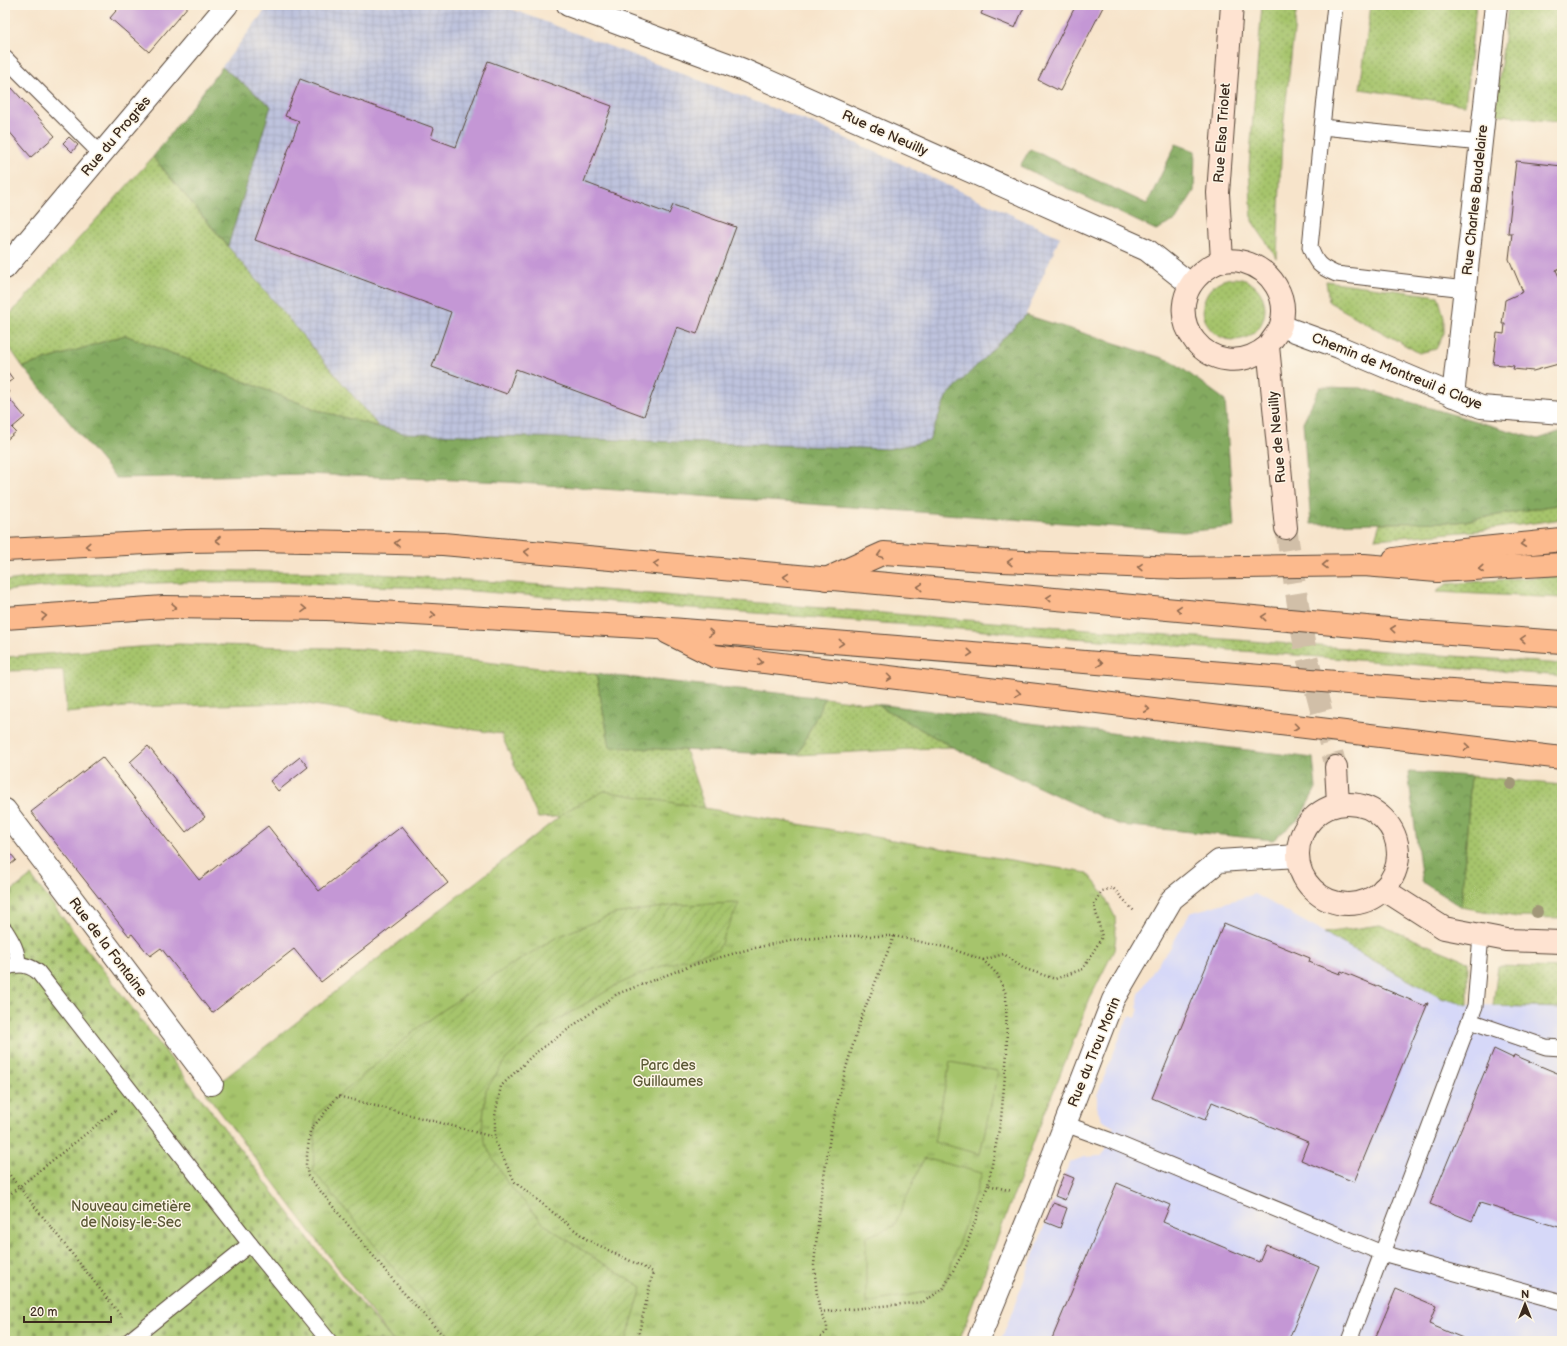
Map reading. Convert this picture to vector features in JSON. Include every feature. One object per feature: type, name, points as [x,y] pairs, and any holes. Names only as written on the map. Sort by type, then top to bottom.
[{"type":"highway","points":[[5,550],[187,540],[443,544],[1422,632],[1562,642]]},
{"type":"highway","points":[[1364,565],[1434,553],[1562,540]]},
{"type":"highway","points":[[824,579],[884,553],[1000,561],[1178,568],[1364,565],[1437,571],[1562,564]]},
{"type":"highway","points":[[5,618],[164,607],[327,609],[658,628],[1404,687],[1562,698]]},
{"type":"highway","points":[[658,628],[714,656],[1562,758]]},
{"type":"street","name":"Rue du Progrès","points":[[5,268],[227,5]]},
{"type":"street","name":"Rue Elsa Triolet","points":[[1222,260],[1218,194],[1232,5]]},
{"type":"street","name":"Rue Charles Baudelaire","points":[[1453,396],[1496,5]]},
{"type":"street","name":"Rue de Neuilly","points":[[578,7],[741,69],[1147,250],[1190,284]]},
{"type":"street","points":[[1222,260],[1243,261],[1259,267],[1268,274],[1280,293],[1283,309],[1280,326],[1268,346],[1260,352],[1244,359],[1226,359],[1211,355],[1197,344],[1188,330],[1183,313],[1184,300],[1190,284],[1197,275],[1211,265],[1222,260]]},
{"type":"street","name":"Chemin de Montreuil à Claye","points":[[1280,326],[1339,347],[1481,407],[1562,413]]},
{"type":"street","name":"Rue de Neuilly","points":[[1268,346],[1275,404],[1286,528]]},
{"type":"street","points":[[1336,767],[1338,804]]},
{"type":"street","points":[[1338,804],[1352,804],[1366,807],[1379,814],[1389,824],[1395,837],[1398,851],[1397,865],[1383,890],[1371,898],[1358,903],[1344,904],[1329,900],[1317,893],[1307,883],[1300,870],[1298,856],[1299,842],[1304,829],[1313,817],[1325,809],[1338,804]]},
{"type":"street","name":"Rue de la Fontaine","points":[[5,810],[212,1084]]},
{"type":"street","name":"Rue du Trou Morin","points":[[978,1341],[1037,1197],[1113,1000],[1172,899],[1219,861],[1298,856]]},
{"type":"street","points":[[1383,890],[1444,928],[1508,940],[1562,942]]},
{"type":"lane","points":[[1335,5],[1310,247],[1315,260],[1323,269],[1336,274],[1465,290]]},
{"type":"lane","points":[[5,58],[101,154]]},
{"type":"lane","points":[[1322,127],[1481,143]]},
{"type":"lane","points":[[5,930],[17,953],[11,966],[33,968],[38,972],[250,1244],[329,1341]]},
{"type":"lane","points":[[1349,1341],[1476,1006],[1481,935]]},
{"type":"lane","points":[[1470,1021],[1546,1047],[1562,1048]]},
{"type":"lane","points":[[1065,1124],[1124,1146],[1382,1252],[1562,1302]]},
{"type":"lane","points":[[133,1338],[250,1244]]},
{"type":"path","points":[[983,960],[1004,954],[1023,968],[1055,979],[1083,969],[1102,938],[1094,904],[1102,891],[1113,888]]},
{"type":"path","points":[[637,1341],[653,1272],[586,1239],[515,1182],[494,1142],[495,1116],[501,1086],[534,1054],[617,994],[690,966],[753,948],[790,940],[840,936],[894,936],[949,948],[983,960],[997,974],[1006,994],[1007,1053],[1000,1119],[988,1185],[966,1247],[943,1289],[923,1302],[820,1312]]},
{"type":"path","points":[[814,1341],[827,1332],[827,1325],[820,1312],[814,1265],[820,1204],[831,1130],[846,1068],[861,1018],[894,936]]},
{"type":"path","points":[[5,1198],[134,1095]]},
{"type":"path","points":[[448,1341],[402,1291],[308,1176],[306,1164],[310,1131],[338,1096],[494,1137]]},
{"type":"path","points":[[5,1169],[133,1338]]},
{"type":"path","points":[[988,1185],[1037,1197]]},
{"type":"shaded area","points":[[269,5],[501,5],[817,125],[1060,237],[970,442],[883,450],[397,448],[153,157]]},
{"type":"shaded area","points":[[1255,894],[1441,998],[1468,1005],[1562,1006],[1562,1341],[1001,1341],[1064,1174],[1071,1162],[1084,1157],[1102,1156],[1109,1140],[1114,1127],[1103,1121],[1097,1110],[1097,1095],[1125,1024],[1130,1016],[1136,1018],[1139,1008],[1137,1007],[1139,994],[1162,957],[1169,950],[1190,913]]},
{"type":"green space","points":[[1262,5],[1297,5],[1282,136],[1277,258],[1252,221],[1249,167]]},
{"type":"green space","points":[[1371,5],[1476,5],[1465,105],[1360,89]]},
{"type":"green space","points":[[1508,5],[1562,5],[1562,123],[1495,114]]},
{"type":"green space","points":[[222,67],[271,106],[228,246],[153,157]]},
{"type":"green space","points":[[1176,144],[1195,151],[1194,191],[1176,220],[1156,230],[1020,166],[1030,149],[1147,204]]},
{"type":"green space","points":[[153,157],[379,427],[320,411],[125,335],[23,367],[5,341],[5,318]]},
{"type":"green space","points":[[1228,278],[1240,278],[1256,287],[1263,297],[1265,309],[1263,321],[1256,331],[1240,340],[1228,340],[1217,335],[1208,326],[1203,315],[1203,303],[1208,292],[1217,283]]},
{"type":"green space","points":[[1326,281],[1438,296],[1444,317],[1444,333],[1436,349],[1419,353],[1329,302]]},
{"type":"green space","points":[[1026,315],[1172,361],[1225,400],[1234,527],[1183,532],[506,482],[305,474],[116,478],[23,367],[125,335],[320,411],[403,433],[888,449],[929,441],[946,397]]},
{"type":"green space","points":[[1320,387],[1361,388],[1538,439],[1562,431],[1562,504],[1458,522],[1311,524],[1303,422]]},
{"type":"green space","points":[[1562,504],[1562,519],[1476,531],[1375,539],[1380,523],[1458,522]]},
{"type":"green space","points":[[181,570],[362,573],[542,585],[980,621],[1562,664],[1562,676],[447,589],[280,582],[186,582],[42,587],[5,591],[5,581],[52,575]]},
{"type":"green space","points":[[1562,575],[1562,598],[1436,592],[1447,584]]},
{"type":"green space","points":[[179,644],[365,649],[596,674],[610,746],[685,750],[705,808],[538,818],[501,734],[301,703],[126,707],[67,713],[63,670],[5,671],[5,657]]},
{"type":"green space","points":[[596,674],[825,698],[798,755],[610,747]]},
{"type":"green space","points":[[825,698],[876,704],[952,747],[798,755]]},
{"type":"green space","points":[[876,704],[1313,758],[1316,788],[1300,818],[1273,840],[1120,825],[952,747]]},
{"type":"green space","points":[[1408,772],[1471,776],[1461,907],[1422,882]]},
{"type":"green space","points":[[1471,776],[1562,785],[1562,918],[1517,917],[1461,907]]},
{"type":"green space","name":"Parc des Guillaumes","points":[[604,791],[1087,873],[1102,891],[1115,917],[1116,935],[1114,950],[1092,994],[1036,1135],[959,1341],[393,1341],[206,1093],[568,810]]},
{"type":"green space","name":"Nouveau cimetière de Noisy-le-Sec","points":[[31,876],[325,1260],[393,1341],[5,1341],[5,896]]},
{"type":"green space","points":[[739,903],[718,950],[652,969],[617,985],[539,1031],[506,1059],[486,1090],[482,1128],[486,1146],[508,1184],[544,1224],[594,1258],[642,1287],[626,1341],[456,1341],[450,1336],[313,1171],[316,1115],[419,1027],[482,983],[557,937],[614,914],[677,905]]},
{"type":"green space","points":[[1380,925],[1468,962],[1468,1005],[1441,998],[1324,933]]},
{"type":"green space","points":[[1498,966],[1562,968],[1562,1008],[1493,1006]]},
{"type":"green space","points":[[950,1062],[998,1071],[980,1154],[934,1142]]},
{"type":"green space","points":[[924,1158],[982,1173],[943,1289],[866,1303],[866,1237],[894,1226]]},
{"type":"building","points":[[121,5],[189,5],[149,52],[110,18]]},
{"type":"building","points":[[985,5],[1025,5],[1015,28],[981,14]]},
{"type":"building","points":[[1076,5],[1104,5],[1060,91],[1038,80]]},
{"type":"building","points":[[488,61],[612,106],[584,182],[669,214],[673,205],[736,227],[697,334],[677,327],[644,416],[516,369],[507,394],[432,367],[451,312],[255,240],[299,121],[285,116],[300,79],[434,128],[431,138],[456,147]]},
{"type":"building","points":[[12,88],[55,136],[31,157],[7,129],[8,122],[5,118],[5,94]]},
{"type":"building","points":[[69,137],[78,145],[72,152],[63,143]]},
{"type":"building","points":[[1516,161],[1562,166],[1562,267],[1556,270],[1562,283],[1562,363],[1533,371],[1513,369],[1514,366],[1493,364],[1497,333],[1504,334],[1505,324],[1502,324],[1505,300],[1523,292],[1509,259],[1512,233],[1508,233]]},
{"type":"building","points":[[5,368],[13,379],[5,385]]},
{"type":"building","points":[[5,387],[9,392],[6,395],[25,417],[12,428],[16,432],[5,441]]},
{"type":"building","points":[[148,746],[205,817],[186,832],[130,762]]},
{"type":"building","points":[[102,757],[199,880],[268,826],[319,891],[402,826],[448,883],[321,982],[294,949],[212,1013],[161,948],[150,956],[132,934],[129,936],[31,812]]},
{"type":"building","points":[[300,757],[308,767],[278,791],[270,781]]},
{"type":"building","points":[[5,847],[16,860],[5,869]]},
{"type":"building","points":[[1224,923],[1310,958],[1309,962],[1340,974],[1341,971],[1425,1006],[1428,1003],[1354,1182],[1301,1160],[1308,1142],[1212,1102],[1205,1120],[1152,1098]]},
{"type":"building","points":[[1494,1049],[1513,1058],[1514,1055],[1562,1075],[1562,1228],[1480,1203],[1472,1221],[1430,1204]]},
{"type":"building","points":[[1064,1174],[1074,1178],[1065,1200],[1055,1196]]},
{"type":"building","points":[[1117,1183],[1170,1205],[1163,1222],[1259,1262],[1266,1245],[1319,1267],[1288,1341],[1051,1341]]},
{"type":"building","points":[[1053,1203],[1067,1208],[1060,1228],[1045,1222]]},
{"type":"building","points":[[1396,1289],[1436,1306],[1429,1324],[1470,1341],[1374,1341]]},
{"type":"tunnel","points":[[1286,528],[1305,649],[1336,767]]}]
